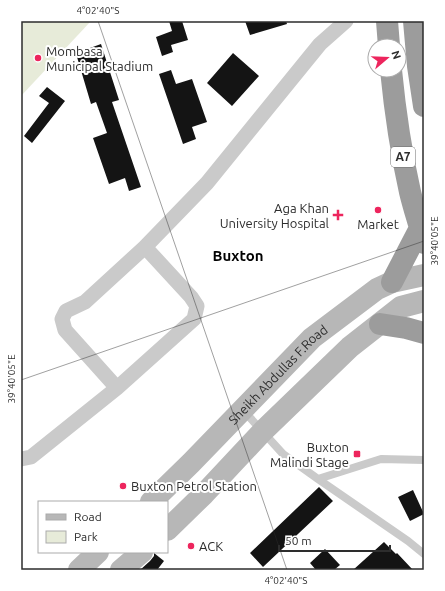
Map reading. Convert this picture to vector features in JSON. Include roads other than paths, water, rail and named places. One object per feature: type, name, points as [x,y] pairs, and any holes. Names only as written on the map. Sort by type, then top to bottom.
[{"type":"highway","points":[[388,21],[389,38]]},
{"type":"highway","points":[[414,21],[418,66],[424,106]]},
{"type":"highway","name":"A7","points":[[392,78],[403,160],[422,236]]},
{"type":"highway","points":[[392,282],[422,236]]},
{"type":"highway","points":[[380,324],[406,328],[424,333]]},
{"type":"main road","name":"Sheikh Abdullas F.Road","points":[[152,501],[312,338],[377,289],[392,282],[424,275]]},
{"type":"main road","points":[[168,529],[204,494],[263,430],[350,347],[401,307],[424,301]]},
{"type":"main road","points":[[79,570],[97,553]]},
{"type":"main road","points":[[121,570],[141,553]]},
{"type":"street","points":[[117,388],[65,330],[62,319],[66,311],[85,302],[145,247],[207,183],[320,44],[346,21]]},
{"type":"street","points":[[21,459],[31,457],[117,388],[194,318],[197,306],[191,297],[145,247]]},
{"type":"lane","points":[[242,410],[263,430],[283,454],[408,541],[424,554]]},
{"type":"lane","points":[[318,479],[381,460],[424,460]]},
{"type":"place","name":"Mombasa Municipal Stadium","points":[[38,58]]},
{"type":"place","name":"Market","points":[[378,210]]},
{"type":"place","name":"Aga Khan University Hospital","points":[[338,215]]},
{"type":"place","name":"Buxton Malindi Stage","points":[[357,454]]},
{"type":"place","name":"Buxton Petrol Station","points":[[123,486]]},
{"type":"place","name":"ACK","points":[[191,546]]},
{"type":"district","name":"Buxton","points":[[238,256]]}]
